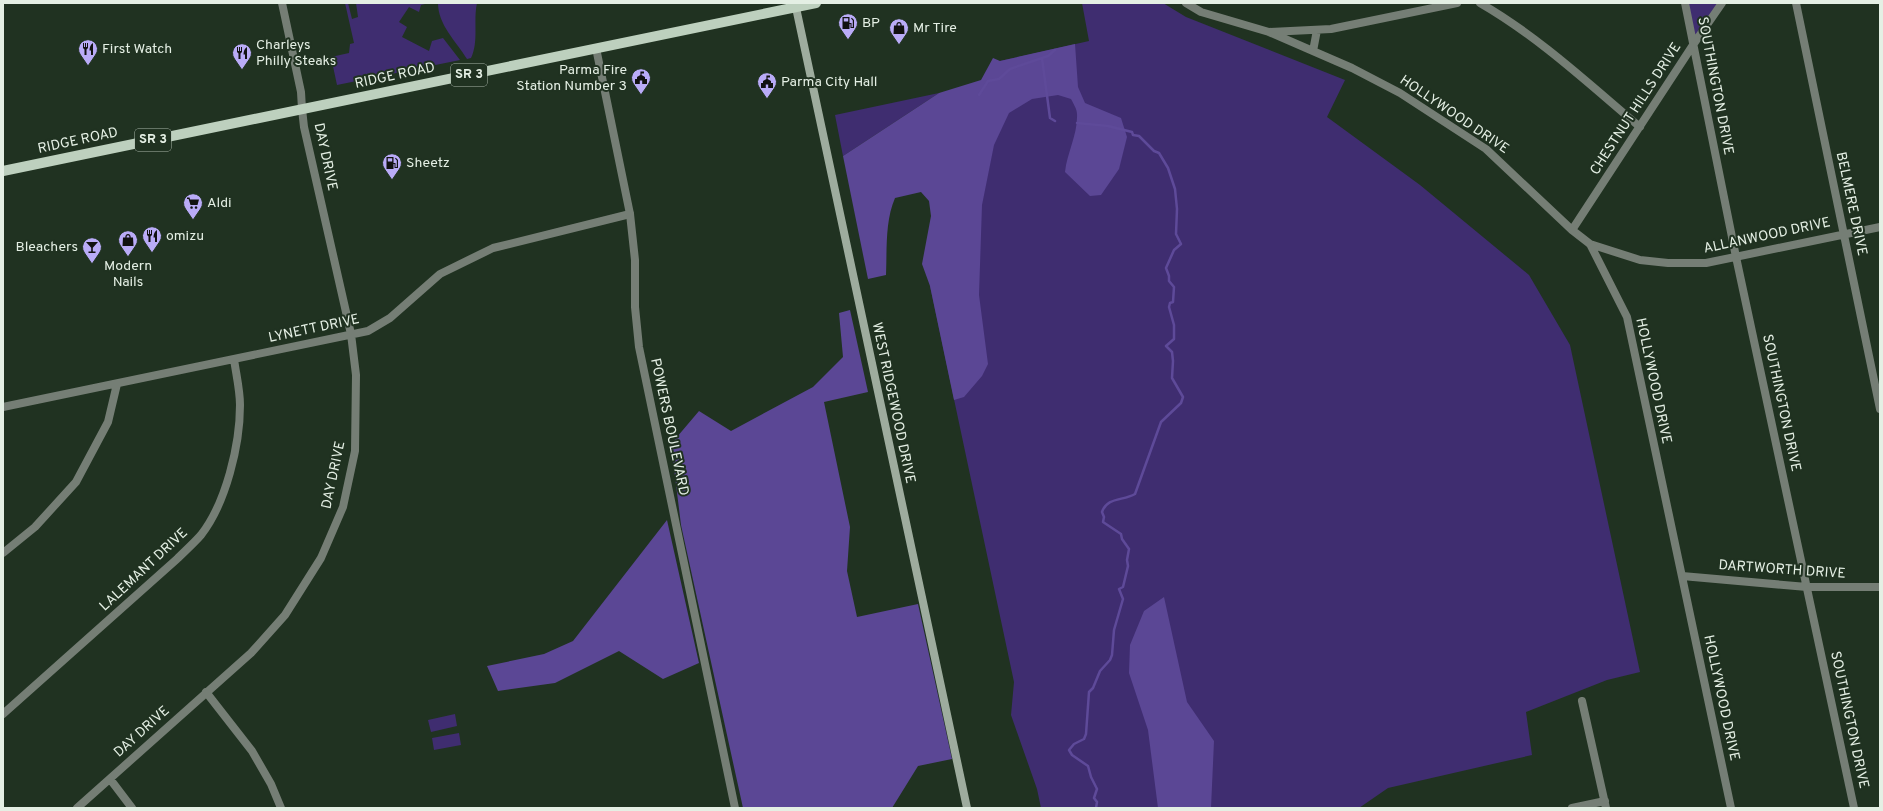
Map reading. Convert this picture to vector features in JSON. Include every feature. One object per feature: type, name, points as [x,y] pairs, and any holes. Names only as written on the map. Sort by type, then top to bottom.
[{"type":"main road","name":"RIDGE ROAD","points":[[3,171],[796,5],[816,3]]},
{"type":"main road","name":"WEST RIDGEWOOD DRIVE","points":[[796,5],[967,808]]},
{"type":"street","name":"DAY DRIVE","points":[[77,808],[251,653],[284,615],[321,558],[343,508],[355,451],[357,394],[351,334],[304,127],[300,92],[282,3]]},
{"type":"street","name":"HOLLYWOOD DRIVE","points":[[1186,3],[1201,12],[1269,32],[1352,68],[1400,93],[1486,149],[1572,230],[1590,244],[1627,317],[1731,808]]},
{"type":"street","points":[[1269,32],[1317,30],[1453,3]]},
{"type":"street","points":[[1480,3],[1508,19],[1533,38],[1640,127]]},
{"type":"street","name":"SOUTHINGTON DRIVE","points":[[1685,3],[1736,257],[1854,808]]},
{"type":"street","name":"CHESTNUT HILLS DRIVE","points":[[1572,230],[1722,3]]},
{"type":"street","name":"BELMERE DRIVE","points":[[1796,3],[1880,409]]},
{"type":"street","points":[[1313,51],[1317,30]]},
{"type":"street","name":"POWERS BOULEVARD","points":[[596,48],[630,214],[635,260],[635,307],[639,347],[735,808]]},
{"type":"street","name":"LYNETT DRIVE","points":[[3,407],[368,331],[390,318],[440,274],[493,248],[630,214]]},
{"type":"street","name":"ALLANWOOD DRIVE","points":[[1590,244],[1640,260],[1668,263],[1706,263],[1880,227]]},
{"type":"street","name":"LALEMANT DRIVE","points":[[3,714],[177,559],[201,534],[219,504],[238,441],[240,403],[234,359]]},
{"type":"street","points":[[3,553],[35,527],[76,482],[108,422],[117,384]]},
{"type":"street","name":"DARTWORTH DRIVE","points":[[1682,576],[1807,587],[1880,587]]},
{"type":"street","points":[[206,692],[252,751],[271,784],[281,808]]},
{"type":"street","points":[[1572,808],[1605,805],[1582,701]]},
{"type":"street","points":[[110,779],[132,808]]},
{"type":"shaded area","points":[[345,3],[348,3],[352,19],[358,17],[356,3],[429,3],[421,5],[419,12],[409,7],[399,22],[407,27],[402,37],[429,51],[432,41],[443,38],[460,60],[337,85],[331,57],[349,53],[350,44],[354,43]]},
{"type":"shaded area","points":[[438,3],[477,3],[475,45],[471,58],[467,59],[444,26]]},
{"type":"shaded area","points":[[1082,3],[1163,3],[1186,17],[1345,80],[1327,117],[1420,185],[1529,275],[1570,345],[1640,672],[1607,680],[1526,712],[1532,755],[1388,788],[1359,808],[1041,808],[1037,789],[1011,715],[1014,682],[930,286],[1000,61],[1089,41]]},
{"type":"shaded area","points":[[1685,3],[1722,3],[1693,45]]},
{"type":"shaded area","points":[[1075,44],[1078,87],[1085,103],[1121,118],[1127,137],[1119,169],[1101,195],[1090,196],[1065,172],[1077,121],[1076,110],[1071,99],[1058,95],[1032,99],[1009,113],[994,145],[982,205],[979,295],[988,364],[982,376],[964,397],[954,400],[930,286],[922,264],[931,216],[929,201],[921,192],[895,198],[888,226],[886,275],[868,279],[843,156],[939,93],[981,80],[993,58],[1000,61]]},
{"type":"shaded area","points":[[939,93],[843,156],[835,115]]},
{"type":"shaded area","points":[[850,310],[868,392],[824,402],[850,527],[847,571],[857,617],[918,604],[952,759],[918,766],[892,808],[743,808],[681,525],[671,444],[699,411],[731,431],[813,387],[843,357],[839,313]]},
{"type":"shaded area","points":[[667,520],[699,663],[663,679],[619,651],[555,683],[498,691],[487,666],[544,654],[573,641]]},
{"type":"shaded area","points":[[1164,597],[1187,702],[1214,741],[1211,808],[1158,808],[1148,730],[1129,673],[1130,645],[1144,611]]},
{"type":"shaded area","points":[[455,714],[457,726],[431,732],[428,720]]},
{"type":"shaded area","points":[[459,733],[461,745],[434,750],[432,738]]},
{"type":"waterway","points":[[1055,50],[1048,56],[1042,58],[1050,118],[1055,121]]},
{"type":"waterway","points":[[979,95],[988,81],[999,79],[1010,69],[1042,58]]},
{"type":"waterway","points":[[1077,123],[1108,126],[1132,132],[1133,135],[1139,136],[1154,151],[1159,153],[1168,168],[1175,189],[1177,209],[1176,234],[1181,244],[1174,250],[1166,268],[1169,281],[1174,287],[1173,302],[1170,303],[1169,307],[1174,325],[1174,339],[1166,346],[1172,352],[1172,378],[1183,397],[1181,403],[1161,422],[1135,494],[1111,502],[1104,507],[1102,512],[1104,517],[1103,522],[1121,534],[1122,539],[1129,549],[1127,560],[1128,566],[1123,587],[1119,589],[1123,599],[1114,630],[1112,655],[1110,660],[1100,671],[1093,688],[1089,692],[1086,734],[1084,739],[1074,744],[1069,750],[1072,755],[1088,766],[1091,777],[1097,789],[1094,798],[1097,802],[1096,808]]},
{"type":"place","name":"BP","points":[[848,40]]},
{"type":"place","name":"Mr Tire","points":[[899,45]]},
{"type":"place","name":"First Watch","points":[[88,66]]},
{"type":"place","name":"Charleys Philly Steaks","points":[[242,70]]},
{"type":"place","name":"Parma Fire Station Number 3","points":[[641,95]]},
{"type":"place","name":"Parma City Hall","points":[[767,99]]},
{"type":"place","name":"Sheetz","points":[[392,180]]},
{"type":"place","name":"Aldi","points":[[193,220]]},
{"type":"place","name":"omizu","points":[[152,253]]},
{"type":"place","name":"Modern Nails","points":[[128,257]]},
{"type":"place","name":"Bleachers","points":[[92,264]]}]
